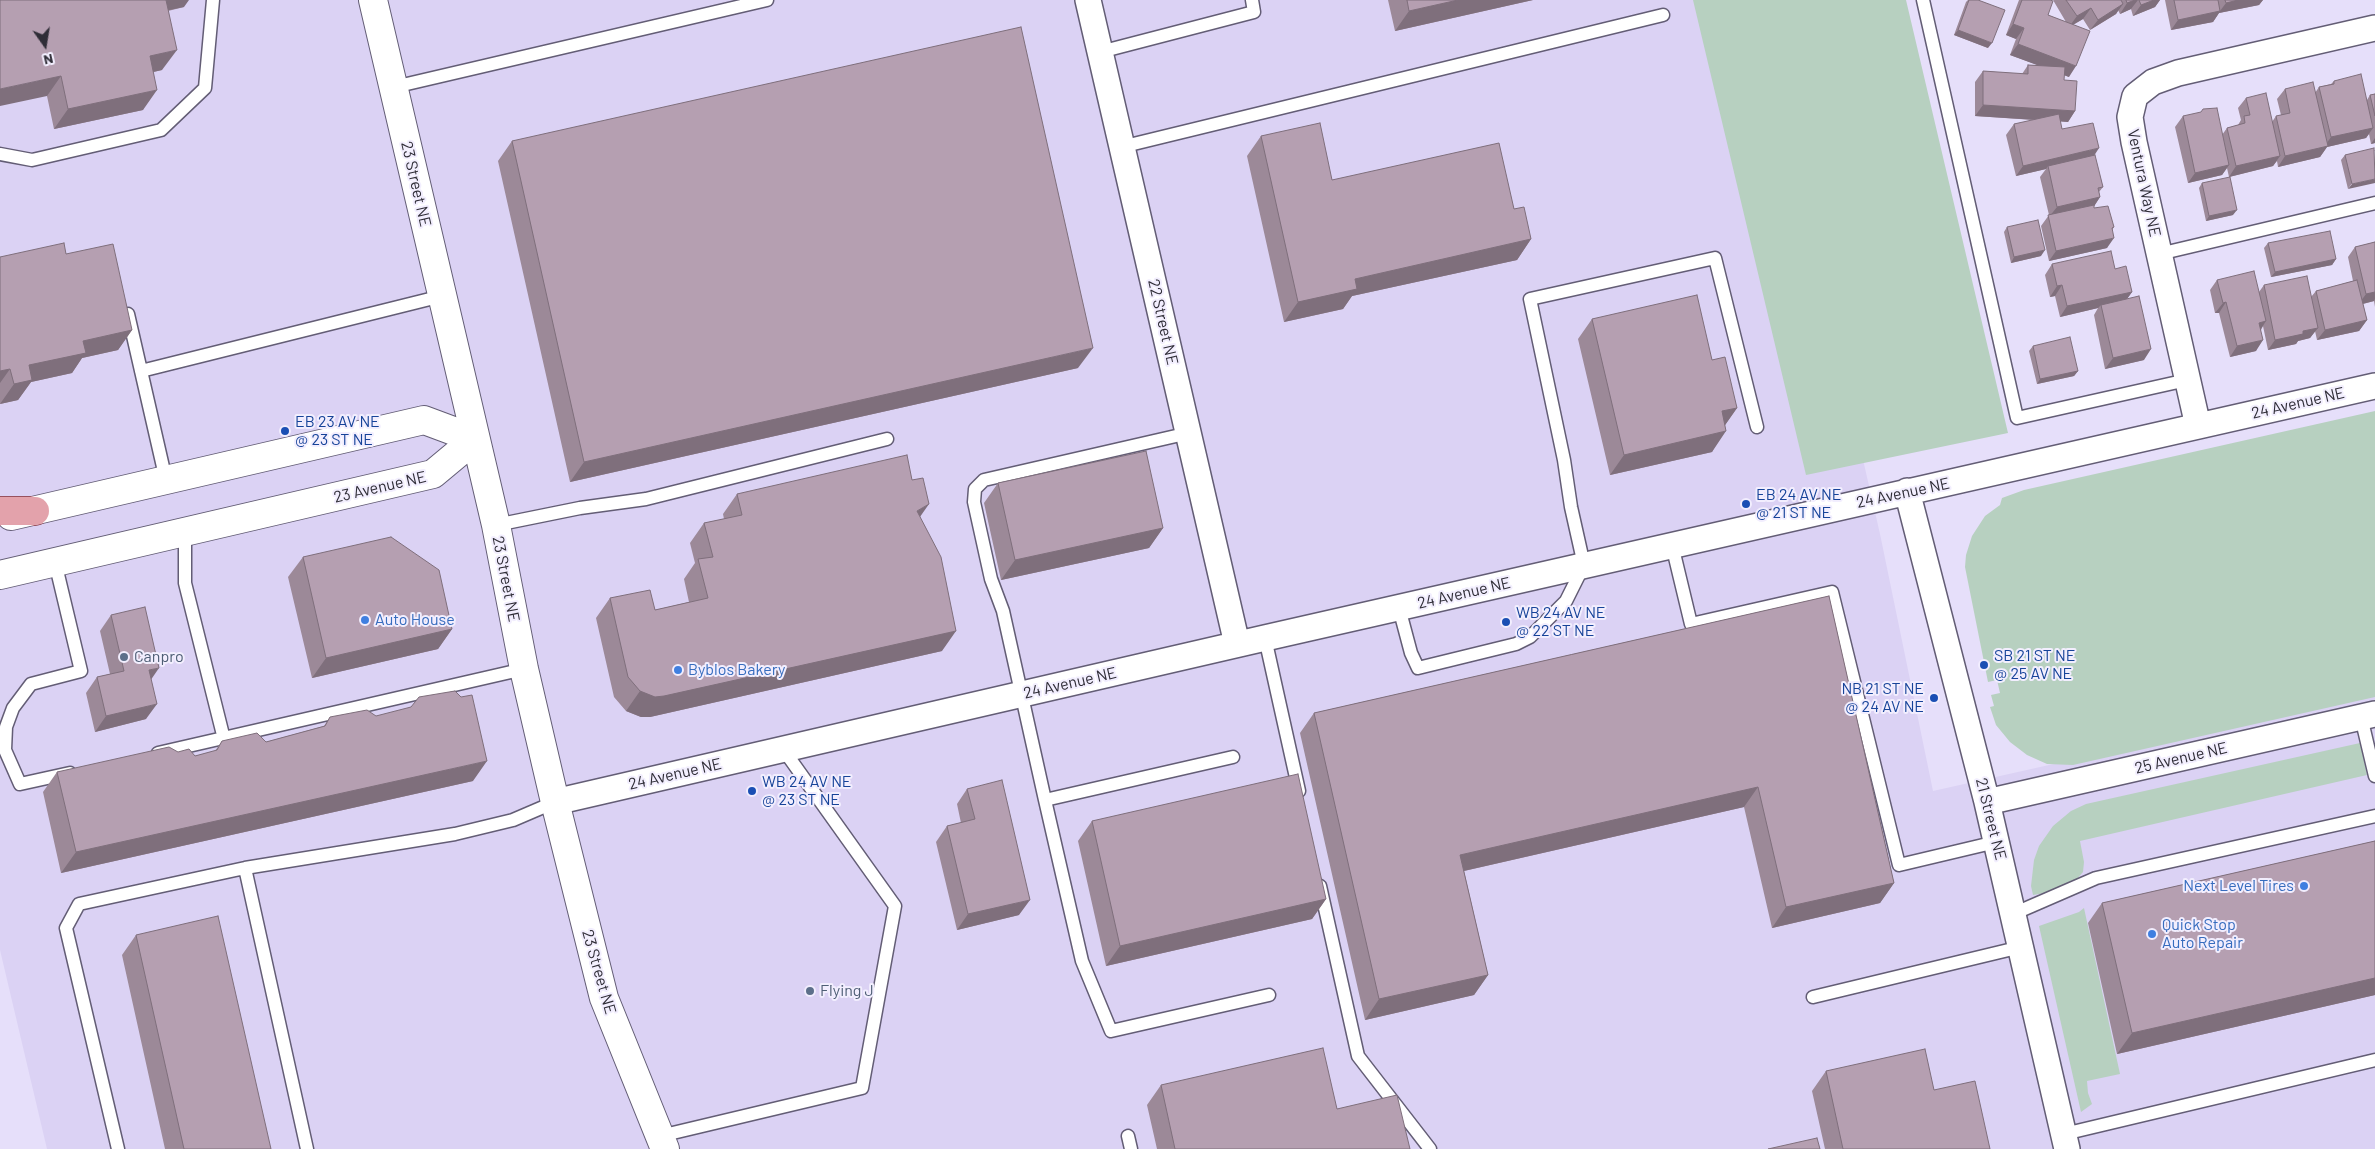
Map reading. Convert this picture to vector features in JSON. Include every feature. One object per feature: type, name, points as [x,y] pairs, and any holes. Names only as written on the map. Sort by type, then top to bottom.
[{"type":"main road","points":[[0,511],[35,511]]},
{"type":"street","name":"23 Street NE","points":[[373,0],[496,525],[524,668],[555,802],[604,998],[663,1143]]},
{"type":"street","name":"22 Street NE","points":[[1088,0],[1237,644]]},
{"type":"street","name":"Ventura Way NE","points":[[2198,426],[2134,142],[2130,117],[2135,96],[2153,82],[2178,74],[2375,28]]},
{"type":"street","name":"24 Avenue NE","points":[[555,802],[1237,644],[2375,386]]},
{"type":"street","points":[[0,519],[424,420],[475,438]]},
{"type":"street","name":"23 Avenue NE","points":[[0,575],[434,474],[475,438]]},
{"type":"street","name":"21 Street NE","points":[[1907,491],[1987,802],[2066,1141]]},
{"type":"street","name":"25 Avenue NE","points":[[1987,802],[2368,716]]},
{"type":"lane","points":[[0,154],[32,160],[161,130],[205,88],[213,0]]},
{"type":"lane","points":[[394,87],[767,0]]},
{"type":"lane","points":[[1100,52],[1254,12],[1252,0]]},
{"type":"lane","points":[[1924,0],[2017,418],[2188,380]]},
{"type":"lane","points":[[1121,147],[1664,15]]},
{"type":"lane","points":[[2159,254],[2375,203]]},
{"type":"lane","points":[[1400,608],[1411,653],[1418,668],[1516,644],[1530,637],[1566,601],[1584,565],[1530,299],[1715,258],[1757,427]]},
{"type":"lane","points":[[141,371],[442,296]]},
{"type":"lane","points":[[124,298],[166,480]]},
{"type":"lane","points":[[1189,433],[984,480],[975,489],[974,502],[991,579],[1003,611],[1020,694],[1082,962],[1111,1031],[1269,996]]},
{"type":"lane","points":[[496,525],[571,510],[646,499],[887,439]]},
{"type":"lane","points":[[185,532],[185,583],[224,738]]},
{"type":"lane","points":[[1672,545],[1691,624],[1832,592],[1899,865],[1996,842]]},
{"type":"lane","points":[[56,562],[81,672],[31,684],[13,708],[6,727],[5,750],[20,784],[78,771]]},
{"type":"lane","points":[[1264,638],[1302,803]]},
{"type":"lane","points":[[147,756],[524,668]]},
{"type":"lane","points":[[2368,716],[2375,776]]},
{"type":"lane","points":[[663,1143],[862,1088],[895,906],[783,749]]},
{"type":"lane","points":[[1045,800],[1232,757]]},
{"type":"lane","points":[[118,1149],[66,928],[79,904],[245,868],[456,834],[513,820],[555,802]]},
{"type":"lane","points":[[2013,914],[2096,878],[2375,816]]},
{"type":"lane","points":[[245,868],[307,1149]]},
{"type":"lane","points":[[1317,871],[1358,1056],[1430,1149]]},
{"type":"lane","points":[[1813,998],[2021,947]]},
{"type":"lane","points":[[2066,1141],[2375,1060]]},
{"type":"shaded area","points":[[0,0],[1758,0],[1880,534],[1933,791],[2375,692],[2375,1149],[47,1149],[0,950]]},
{"type":"green space","points":[[1693,0],[1906,0],[2008,433],[1806,475]]},
{"type":"green space","points":[[2375,411],[2375,697],[2073,765],[2047,764],[2027,755],[2010,742],[1996,725],[1990,707],[1994,706],[1991,695],[2000,693],[1997,680],[1988,682],[1965,567],[1966,555],[1972,536],[1985,516],[2000,505],[2002,498],[2024,490]]},
{"type":"green space","points":[[2360,743],[2367,775],[2080,841],[2084,862],[2083,872],[2076,880],[2058,891],[2033,895],[2031,886],[2034,860],[2039,846],[2053,826],[2071,811],[2086,804]]},
{"type":"green space","points":[[2084,908],[2120,1074],[2087,1081],[2088,1093],[2092,1104],[2081,1112],[2039,926],[2079,912]]},
{"type":"building","points":[[0,0],[166,0],[177,50],[150,56],[157,90],[68,109],[61,76],[0,89]]},
{"type":"building","points":[[1407,0],[1458,0],[1409,11]]},
{"type":"building","points":[[1969,0],[1978,0],[2005,10],[1992,43],[1958,30]]},
{"type":"building","points":[[2022,0],[2053,1],[2048,15],[2090,31],[2076,66],[2018,44],[2024,28],[2013,24]]},
{"type":"building","points":[[2066,0],[2121,0],[2123,4],[2098,20],[2091,8],[2077,16]]},
{"type":"building","points":[[2139,0],[2154,0],[2141,5]]},
{"type":"building","points":[[2174,0],[2218,0],[2220,11],[2178,20]]},
{"type":"building","points":[[2225,0],[2238,0],[2226,3]]},
{"type":"building","points":[[1021,27],[1093,348],[584,462],[512,141]]},
{"type":"building","points":[[2028,65],[2065,67],[2064,80],[2077,81],[2075,111],[1983,105],[1983,71],[2028,74]]},
{"type":"building","points":[[2361,74],[2373,128],[2331,137],[2319,87],[2334,84],[2334,81]]},
{"type":"building","points":[[2313,82],[2328,146],[2285,156],[2276,116],[2290,113],[2285,89]]},
{"type":"building","points":[[2266,93],[2280,156],[2236,166],[2227,128],[2245,123],[2244,116],[2250,115],[2246,98]]},
{"type":"building","points":[[2375,94],[2375,116],[2370,95]]},
{"type":"building","points":[[2217,108],[2229,165],[2195,173],[2183,116],[2201,112],[2203,109]]},
{"type":"building","points":[[2059,114],[2062,129],[2093,123],[2099,148],[2023,166],[2014,124]]},
{"type":"building","points":[[1320,123],[1332,180],[1499,143],[1514,209],[1524,207],[1531,239],[1355,279],[1357,289],[1298,302],[1261,136]]},
{"type":"building","points":[[2374,148],[2375,179],[2352,184],[2345,155]]},
{"type":"building","points":[[2095,155],[2103,187],[2098,188],[2100,197],[2057,207],[2048,166]]},
{"type":"building","points":[[2230,177],[2237,210],[2209,216],[2202,183]]},
{"type":"building","points":[[2094,205],[2094,208],[2108,206],[2114,227],[2112,228],[2114,238],[2056,251],[2048,215]]},
{"type":"building","points":[[2038,220],[2045,250],[2014,257],[2007,227]]},
{"type":"building","points":[[2330,231],[2336,259],[2275,272],[2268,243]]},
{"type":"building","points":[[2375,242],[2375,292],[2366,294],[2355,247]]},
{"type":"building","points":[[64,243],[66,254],[113,244],[132,330],[83,341],[86,353],[29,365],[32,380],[14,384],[10,369],[0,371],[0,257]]},
{"type":"building","points":[[2111,251],[2115,269],[2126,266],[2132,292],[2067,306],[2062,285],[2057,286],[2052,264]]},
{"type":"building","points":[[2254,271],[2266,321],[2259,323],[2263,340],[2237,346],[2226,302],[2223,303],[2217,280]]},
{"type":"building","points":[[2307,276],[2318,328],[2303,331],[2303,334],[2275,340],[2264,285]]},
{"type":"building","points":[[2357,280],[2367,320],[2325,330],[2316,291]]},
{"type":"building","points":[[1697,295],[1712,360],[1725,357],[1737,408],[1722,411],[1726,431],[1624,455],[1592,319]]},
{"type":"building","points":[[2139,296],[2151,349],[2113,358],[2101,305]]},
{"type":"building","points":[[2070,337],[2078,371],[2040,379],[2033,346]]},
{"type":"building","points":[[1146,451],[1163,528],[1015,560],[998,483]]},
{"type":"building","points":[[907,455],[912,480],[923,478],[929,504],[917,511],[941,557],[956,631],[664,696],[655,697],[640,691],[628,677],[610,598],[650,590],[655,610],[708,598],[698,559],[713,557],[704,523],[742,515],[737,494]]},
{"type":"building","name":"Auto House","points":[[391,537],[439,570],[452,629],[326,658],[303,557]]},
{"type":"building","points":[[1829,596],[1894,883],[1786,907],[1758,787],[1460,855],[1488,975],[1379,999],[1314,713]]},
{"type":"building","points":[[145,607],[159,668],[149,670],[157,704],[106,716],[97,677],[124,671],[111,615]]},
{"type":"building","points":[[455,691],[461,697],[472,695],[487,761],[76,852],[57,772],[169,747],[178,752],[189,749],[195,756],[217,750],[222,741],[257,733],[266,742],[325,726],[330,717],[367,710],[376,716],[411,707],[419,697]]},
{"type":"building","points":[[1298,774],[1326,899],[1120,946],[1092,821]]},
{"type":"building","points":[[1002,780],[1030,900],[968,914],[947,826],[975,819],[967,789]]},
{"type":"building","points":[[2375,841],[2375,978],[2132,1033],[2102,903]]},
{"type":"building","points":[[218,916],[271,1149],[184,1149],[136,935]]},
{"type":"building","points":[[1323,1048],[1337,1109],[1397,1095],[1410,1149],[1175,1149],[1161,1085]]},
{"type":"building","points":[[1925,1049],[1934,1090],[1975,1081],[1990,1149],[1843,1149],[1826,1071]]},
{"type":"building","points":[[1817,1138],[1820,1149],[1768,1149]]},
{"type":"place","name":"EB 23 AV NE @ 23 ST NE","points":[[285,431]]},
{"type":"place","name":"EB 24 AV NE @ 21 ST NE","points":[[1746,504]]},
{"type":"place","name":"Auto House","points":[[365,620]]},
{"type":"place","name":"WB 24 AV NE @ 22 ST NE","points":[[1506,622]]},
{"type":"place","name":"Canpro","points":[[124,657]]},
{"type":"place","name":"SB 21 ST NE @ 25 AV NE","points":[[1984,665]]},
{"type":"place","name":"Byblos Bakery","points":[[678,670]]},
{"type":"place","name":"NB 21 ST NE @ 24 AV NE","points":[[1934,698]]},
{"type":"place","name":"WB 24 AV NE @ 23 ST NE","points":[[752,791]]},
{"type":"place","name":"Next Level Tires","points":[[2304,886]]},
{"type":"place","name":"Quick Stop Auto Repair","points":[[2152,934]]},
{"type":"place","name":"Flying J","points":[[810,991]]}]
